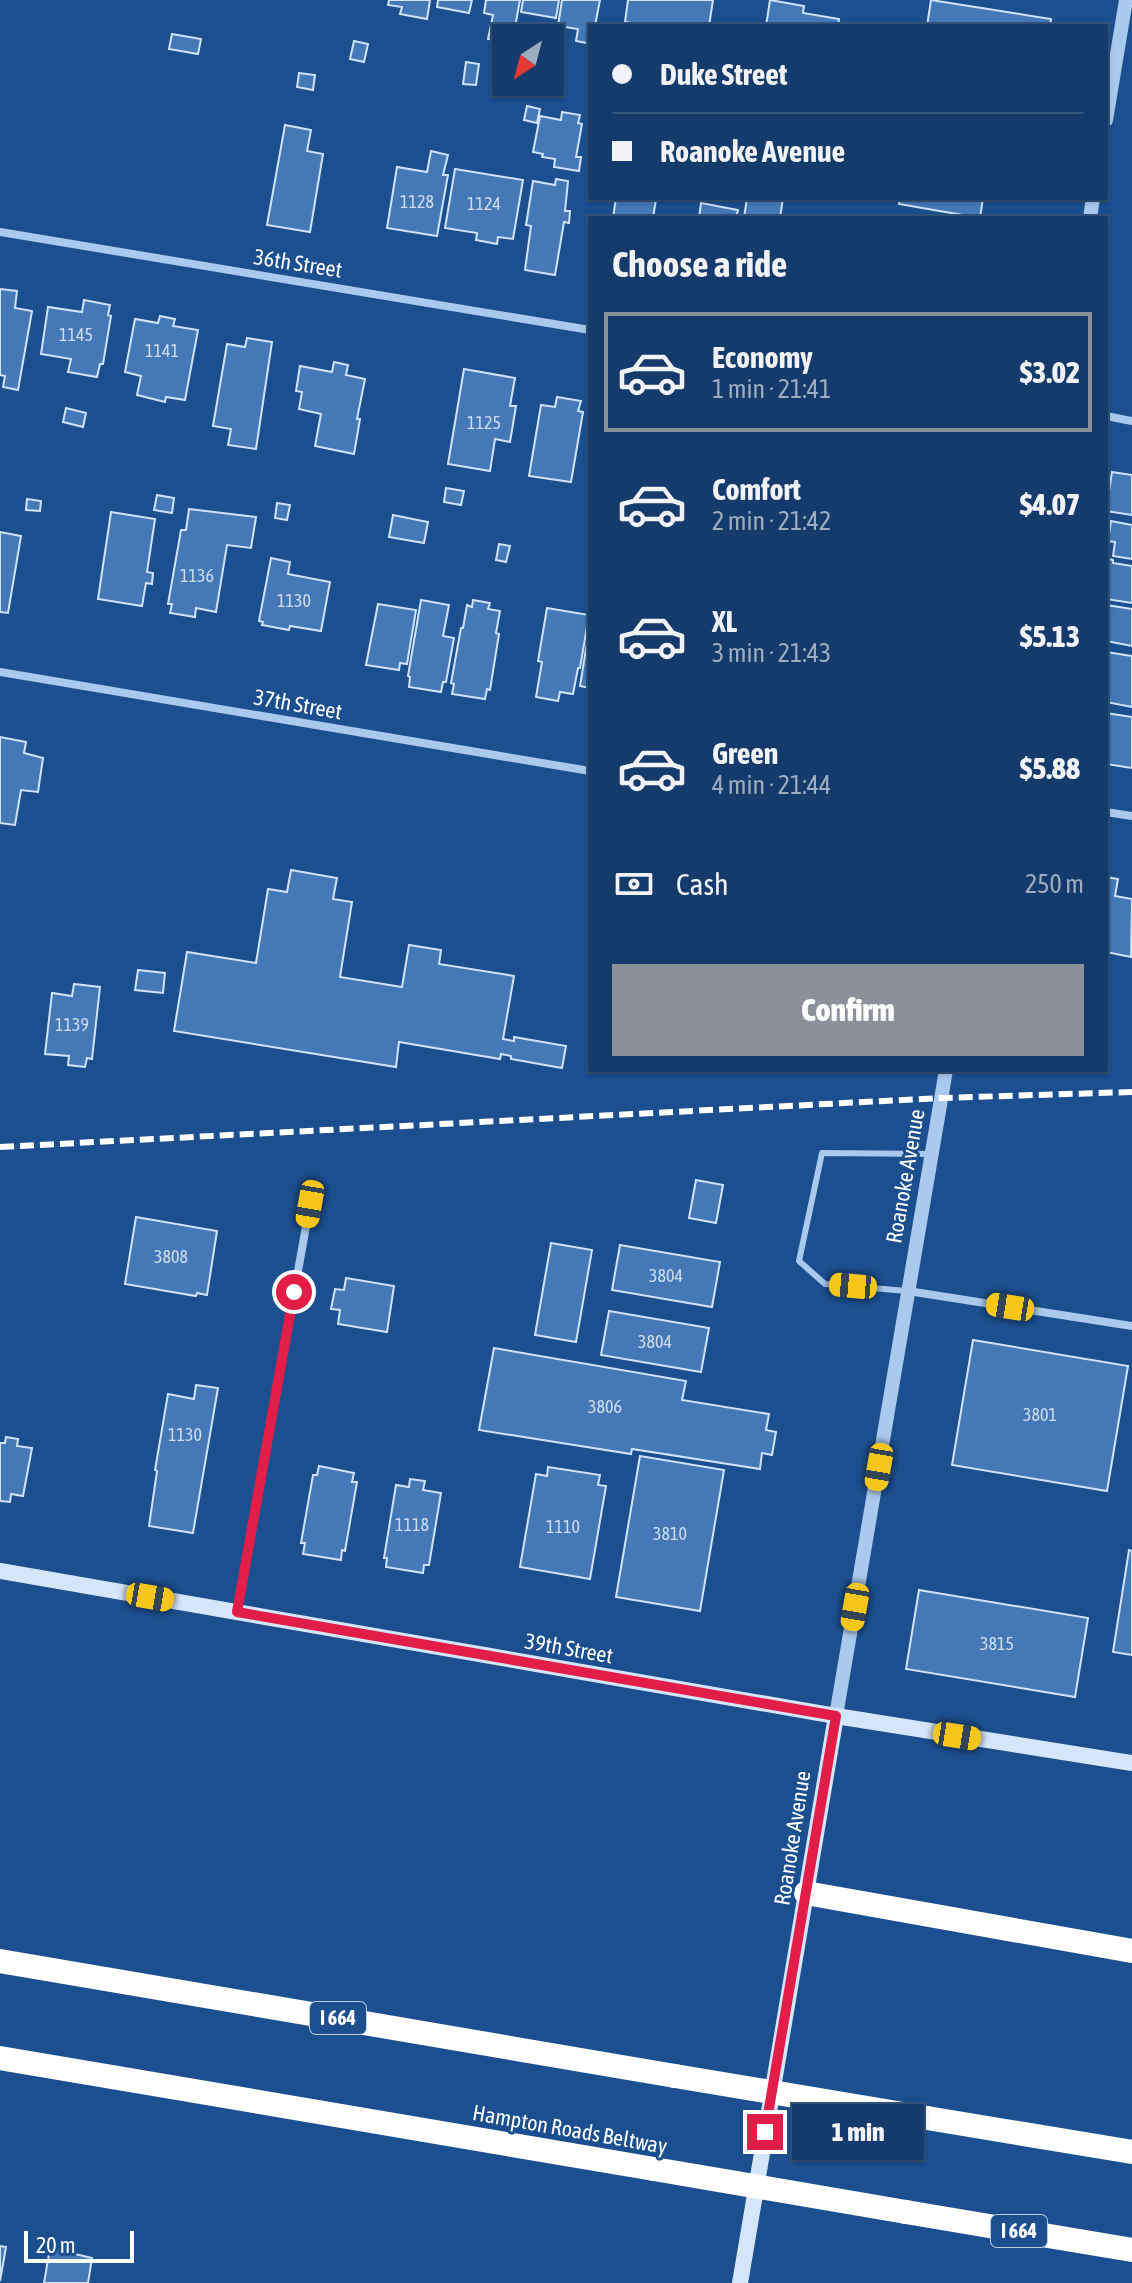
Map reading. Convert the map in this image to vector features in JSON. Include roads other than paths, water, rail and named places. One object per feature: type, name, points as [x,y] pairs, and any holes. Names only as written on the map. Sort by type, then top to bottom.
[{"type":"highway","points":[[806,1893],[1132,1951]]},
{"type":"highway","name":"I 664","points":[[0,1961],[1132,2152]]},
{"type":"highway","name":"Hampton Roads Beltway","points":[[0,2058],[1132,2250]]},
{"type":"main road","name":"39th Street","points":[[0,1571],[836,1716],[1132,1763]]},
{"type":"main road","name":"Roanoke Avenue","points":[[740,2283],[836,1716]]},
{"type":"street","points":[[1108,108],[1126,0]]},
{"type":"street","name":"36th Street","points":[[0,232],[588,330]]},
{"type":"street","points":[[1108,416],[1132,421]]},
{"type":"street","name":"37th Street","points":[[0,672],[588,771]]},
{"type":"street","points":[[1108,812],[1132,816]]},
{"type":"street","name":"Roanoke Avenue","points":[[836,1716],[946,1072]]},
{"type":"street","points":[[237,1612],[310,1204]]},
{"type":"street","points":[[907,1291],[1132,1326]]},
{"type":"lane","points":[[907,1291],[825,1284],[799,1261],[822,1153],[931,1154]]},
{"type":"railway","points":[[0,1147],[941,1098],[1132,1092]]}]
